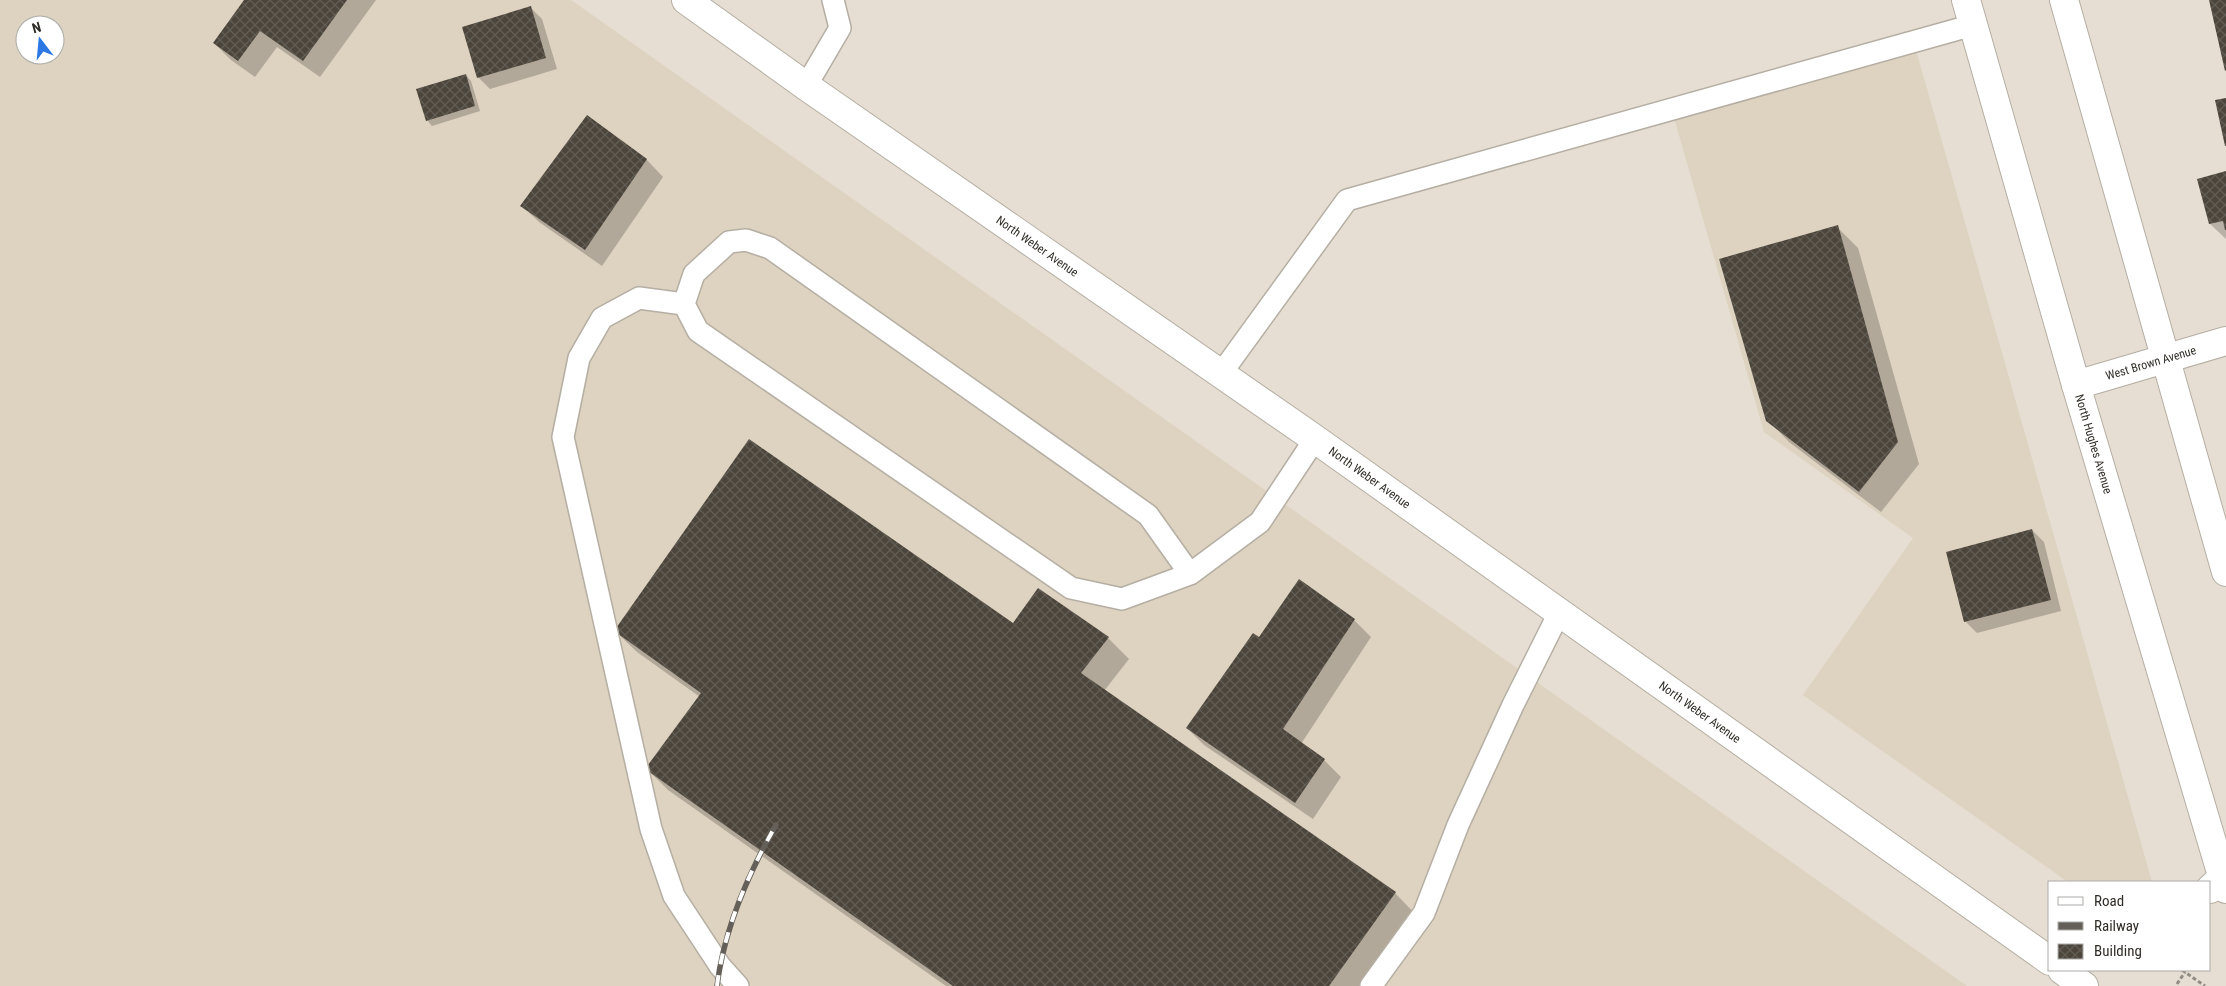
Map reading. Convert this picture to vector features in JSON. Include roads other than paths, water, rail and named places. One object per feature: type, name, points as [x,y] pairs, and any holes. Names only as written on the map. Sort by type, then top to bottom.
[{"type":"main road","name":"North Weber Avenue","points":[[686,0],[1220,375],[1315,439],[1559,614],[2048,959]]},
{"type":"main road","points":[[2064,0],[2226,572]]},
{"type":"main road","name":"North Hughes Avenue","points":[[1970,12],[2221,883]]},
{"type":"main road","name":"West Brown Avenue","points":[[2076,385],[2226,341]]},
{"type":"main road","name":"North Weber Avenue","points":[[2064,971],[2084,986]]},
{"type":"lane","points":[[806,86],[840,28],[833,0]]},
{"type":"lane","points":[[1220,375],[1347,200],[1970,12]]},
{"type":"lane","points":[[1190,574],[1148,515],[770,248],[746,240],[729,242],[694,274],[684,304],[698,331],[1071,588],[1122,599],[1190,574],[1260,522],[1315,439]]},
{"type":"lane","points":[[684,304],[639,298],[602,318],[579,358],[563,436],[651,829],[674,896],[720,966],[738,986]]},
{"type":"lane","points":[[1371,986],[1424,913],[1458,825],[1513,705],[1559,614]]},
{"type":"railway","points":[[717,986],[720,965],[731,923],[747,882],[776,825]]}]
